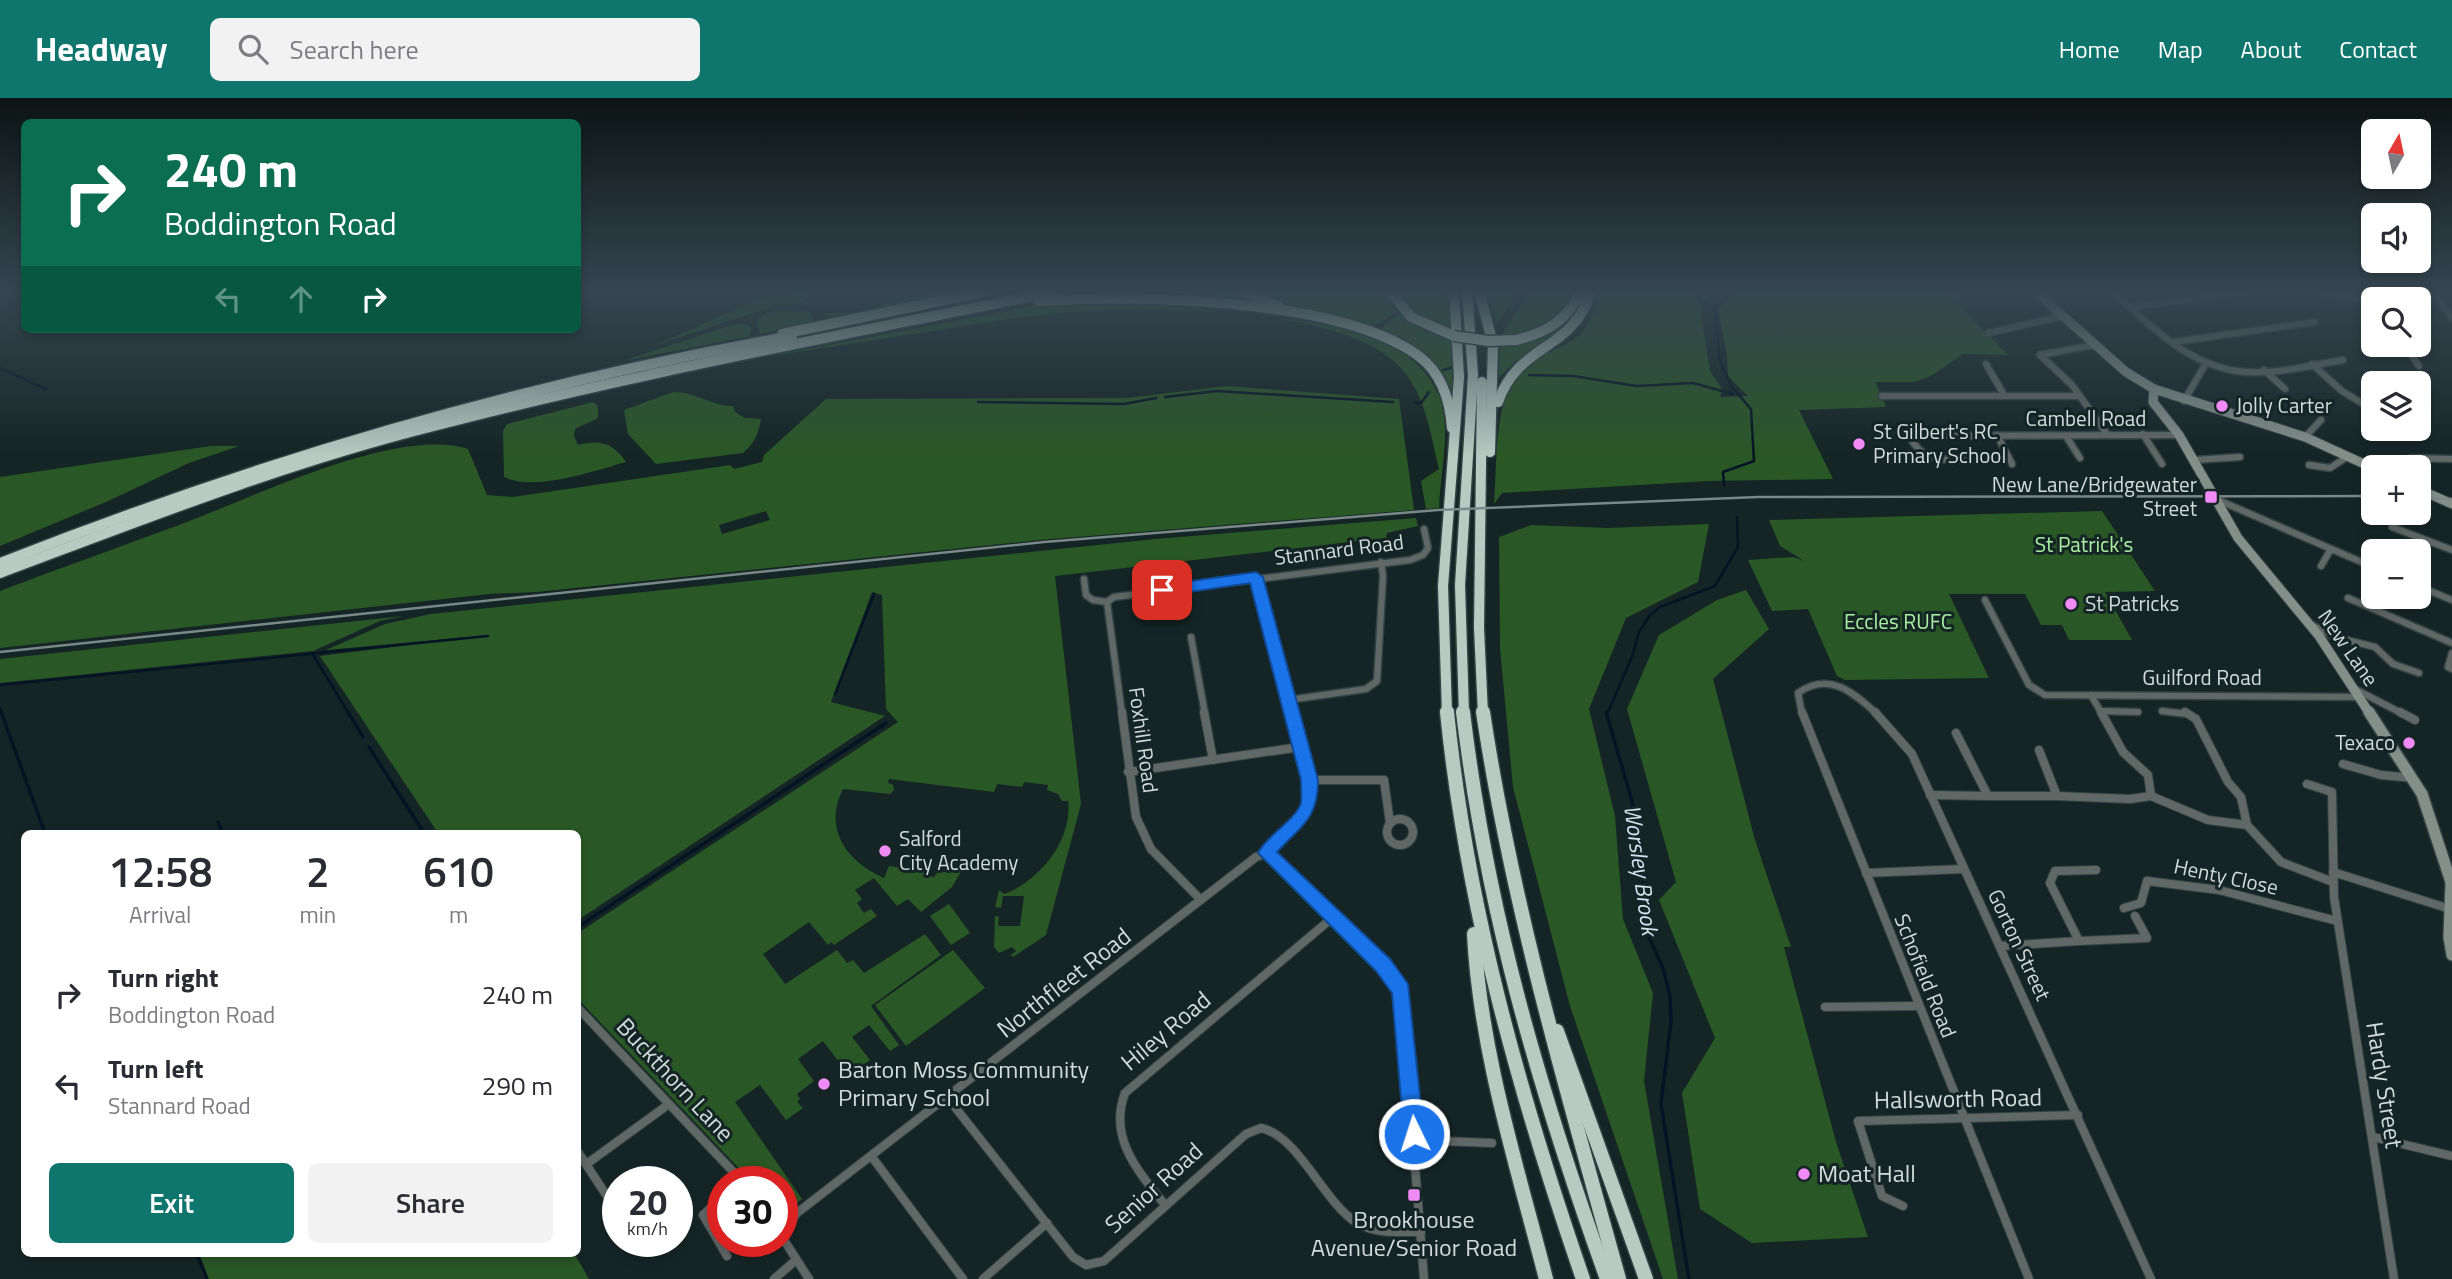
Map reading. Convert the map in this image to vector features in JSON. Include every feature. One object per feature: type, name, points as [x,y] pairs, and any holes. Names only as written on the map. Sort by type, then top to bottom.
[{"type":"highway","points":[[0,562],[178,495],[356,435],[483,401],[734,346]]},
{"type":"highway","points":[[0,573],[191,501],[353,448],[487,412],[787,346]]},
{"type":"highway","points":[[701,364],[796,346]]},
{"type":"highway","points":[[1402,346],[1428,365],[1441,380],[1450,402],[1456,458]]},
{"type":"highway","points":[[1460,346],[1456,458],[1443,586],[1444,663],[1453,779],[1473,897],[1519,1086],[1583,1279]]},
{"type":"highway","points":[[1480,564],[1492,432],[1493,346]]},
{"type":"highway","points":[[1492,432],[1500,391],[1507,377],[1524,359],[1544,346]]},
{"type":"highway","points":[[1474,348],[1483,393],[1481,677],[1488,748],[1512,877],[1580,1146],[1619,1279]]},
{"type":"highway","points":[[1474,348],[1473,430],[1464,522],[1459,627],[1471,778],[1488,878],[1522,1019],[1558,1139],[1607,1279]]},
{"type":"highway","points":[[1473,897],[1476,970],[1485,1021],[1513,1153],[1546,1279]]},
{"type":"highway","points":[[1541,992],[1646,1279]]},
{"type":"street","points":[[2088,346],[2040,355],[2080,396],[2106,434]]},
{"type":"street","points":[[2095,346],[2126,372],[2154,389],[2184,401],[2305,437],[2361,463]]},
{"type":"street","points":[[2178,346],[2188,356],[2246,373],[2343,360]]},
{"type":"street","points":[[2413,357],[2419,366]]},
{"type":"street","points":[[2184,401],[2206,363]]},
{"type":"street","points":[[2312,364],[2361,402]]},
{"type":"street","points":[[1986,365],[2004,395]]},
{"type":"street","points":[[2264,370],[2285,389]]},
{"type":"street","name":"New Lane","points":[[2154,389],[2151,395],[2153,402],[2179,435],[2238,538],[2309,624],[2422,794],[2452,882],[2452,955]]},
{"type":"street","points":[[1882,396],[2080,396]]},
{"type":"street","points":[[2305,437],[2321,420]]},
{"type":"street","points":[[1997,435],[2012,464]]},
{"type":"street","points":[[2143,435],[2162,464]]},
{"type":"street","name":"Cambell Road","points":[[1963,460],[1925,458],[1915,450],[1909,436],[2179,435]]},
{"type":"street","points":[[2066,436],[2080,458]]},
{"type":"street","points":[[2194,460],[2240,457]]},
{"type":"street","points":[[2309,465],[2324,470],[2340,466],[2347,457]]},
{"type":"street","points":[[2431,458],[2452,459]]},
{"type":"street","points":[[2431,495],[2452,505]]},
{"type":"street","points":[[2218,500],[2361,562]]},
{"type":"street","points":[[2392,527],[2452,550]]},
{"type":"street","name":"Stannard Road","points":[[1107,602],[1114,597],[1423,555],[1427,548],[1424,529]]},
{"type":"street","points":[[2321,566],[2331,549]]},
{"type":"street","points":[[1288,700],[1367,689],[1377,681],[1383,576],[1381,562]]},
{"type":"street","points":[[1256,577],[1309,780],[1384,780],[1390,823]]},
{"type":"street","points":[[1084,579],[1086,595],[1093,600],[1107,602]]},
{"type":"street","points":[[2431,591],[2452,600]]},
{"type":"street","points":[[2348,598],[2452,643]]},
{"type":"street","name":"Guilford Road","points":[[1985,600],[2029,685],[2045,695],[2359,697]]},
{"type":"street","name":"Foxhill Road","points":[[1107,602],[1136,817],[1151,849],[1200,900]]},
{"type":"street","points":[[2309,624],[2335,637],[2375,647],[2393,664],[2419,673]]},
{"type":"street","points":[[1191,637],[1213,760]]},
{"type":"street","points":[[2450,668],[2452,653]]},
{"type":"street","name":"Gorton Street","points":[[1803,686],[1812,682],[1835,682],[1853,694],[1903,741],[2001,946],[2151,1279]]},
{"type":"street","name":"Schofield Road","points":[[1803,686],[1798,693],[1798,704],[2029,1279]]},
{"type":"street","points":[[2353,687],[2415,720]]},
{"type":"street","points":[[2091,695],[2123,752],[2148,775],[2151,796]]},
{"type":"street","points":[[2101,711],[2138,712]]},
{"type":"street","points":[[2162,711],[2183,711],[2196,719],[2228,782],[2241,797],[2246,825],[2281,862],[2333,882]]},
{"type":"street","points":[[1956,733],[1988,796]]},
{"type":"street","points":[[1128,772],[1300,747]]},
{"type":"street","points":[[2039,750],[2057,796]]},
{"type":"street","points":[[2343,764],[2381,775],[2413,778]]},
{"type":"street","name":"Northfleet Road","points":[[798,1212],[1256,857],[1267,853],[1271,845],[1303,816],[1310,802],[1309,780]]},
{"type":"street","name":"Hardy Street","points":[[2307,784],[2332,792],[2333,882],[2337,921],[2394,1279]]},
{"type":"street","points":[[1930,794],[2130,799],[2151,796],[2208,820],[2246,825]]},
{"type":"street","points":[[1267,853],[1383,965],[1401,990],[1424,1279]]},
{"type":"street","points":[[1866,873],[1963,869]]},
{"type":"street","points":[[2079,941],[2050,883],[2055,871],[2096,870]]},
{"type":"street","points":[[2333,872],[2450,909]]},
{"type":"street","name":"Henty Close","points":[[2124,908],[2141,903],[2147,881],[2174,882],[2196,888],[2221,890],[2337,921]]},
{"type":"street","points":[[2001,946],[2147,938],[2135,916]]},
{"type":"street","name":"Hiley Road","points":[[1165,1205],[1134,1166],[1119,1135],[1116,1112],[1125,1093],[1332,918]]},
{"type":"street","points":[[1825,1007],[1918,1006]]},
{"type":"street","name":"Buckthorn Lane","points":[[581,1011],[727,1166]]},
{"type":"street","name":"Senior Road","points":[[947,1097],[1078,1262],[1095,1265],[1104,1261],[1246,1134],[1263,1128],[1283,1143],[1354,1221],[1382,1232],[1421,1232]]},
{"type":"street","points":[[588,1163],[668,1104]]},
{"type":"street","name":"Hallsworth Road","points":[[1903,1206],[1882,1196],[1858,1121],[2078,1115]]},
{"type":"street","points":[[2373,1138],[2452,1156]]},
{"type":"street","points":[[1414,1140],[1492,1143]]},
{"type":"street","points":[[581,1155],[602,1187]]},
{"type":"street","points":[[872,1157],[962,1279]]},
{"type":"street","points":[[984,1279],[1047,1223]]},
{"type":"street","points":[[774,1279],[796,1259],[809,1279]]},
{"type":"green space","points":[[668,346],[699,346],[623,361]]},
{"type":"green space","points":[[822,346],[835,346],[765,357]]},
{"type":"green space","points":[[1370,346],[1391,346],[1408,356],[1426,374],[1439,396],[1445,422],[1445,437],[1439,508],[1426,509],[1421,481],[1439,469],[1425,412],[1405,373],[1395,362]]},
{"type":"green space","points":[[1399,346],[1453,346],[1454,401],[1442,378]]},
{"type":"green space","points":[[1500,346],[1540,346],[1515,362],[1499,377]]},
{"type":"green space","points":[[1562,346],[1706,346],[1710,371],[1722,389],[1720,397],[1748,396],[1728,376],[1725,346],[1999,346],[2008,355],[1963,354],[1931,376],[1914,382],[1875,382],[1886,407],[1799,410],[1833,479],[1708,481],[1502,493],[1494,504],[1496,455],[1504,402],[1516,376],[1541,356]]},
{"type":"green space","points":[[1226,386],[1399,399],[1414,510],[1039,540],[536,592],[489,594],[0,648],[0,591],[179,525],[283,483],[364,456],[402,448],[438,445],[468,449],[487,495],[513,497],[730,465],[734,469],[762,462],[764,455],[826,399],[1127,398]],"holes":[[[766,511],[770,520],[722,534],[719,525]]]},
{"type":"green space","points":[[673,392],[733,406],[735,412],[745,418],[761,419],[753,442],[743,453],[656,464],[628,434],[624,410]]},
{"type":"green space","points":[[593,402],[598,406],[598,418],[575,429],[574,436],[578,445],[593,442],[605,444],[616,450],[626,462],[581,475],[547,481],[516,481],[504,477],[503,431],[507,424]]},
{"type":"green space","points":[[211,446],[239,446],[189,463],[106,502],[0,546],[0,477]]},
{"type":"green space","points":[[2102,511],[2155,591],[2105,592],[2132,640],[2069,640],[2062,625],[2041,625],[2025,594],[1949,594],[1989,678],[1845,680],[1837,676],[1808,609],[1772,611],[1748,560],[1793,557],[1804,561],[1780,546],[1769,520]]},
{"type":"green space","points":[[1416,518],[1418,526],[1387,533],[1386,538],[1055,576],[1081,804],[1046,935],[1013,957],[1011,955],[1016,951],[1012,947],[999,953],[994,947],[995,916],[999,917],[998,926],[1020,926],[1024,896],[1003,896],[1001,908],[995,907],[999,890],[1004,894],[1017,888],[1041,869],[1059,844],[1065,830],[1068,801],[1062,801],[1058,794],[1047,790],[1048,785],[1024,782],[1022,787],[997,784],[994,792],[889,779],[888,783],[893,785],[894,790],[890,794],[843,789],[837,804],[837,830],[849,853],[859,863],[884,878],[889,866],[926,872],[927,876],[934,877],[937,873],[962,870],[952,887],[921,912],[908,899],[897,906],[874,878],[855,890],[862,899],[857,903],[864,913],[871,909],[877,916],[834,945],[831,942],[828,945],[809,922],[763,954],[785,984],[837,950],[847,963],[853,960],[864,973],[925,934],[941,955],[871,1006],[899,1045],[890,1051],[869,1025],[852,1037],[870,1060],[849,1075],[823,1041],[798,1059],[814,1081],[797,1094],[800,1099],[797,1102],[803,1108],[786,1120],[760,1085],[735,1102],[779,1166],[737,1166],[581,1002],[581,931],[898,722],[886,709],[882,595],[872,592],[831,702],[885,716],[581,918],[581,830],[436,830],[320,656],[490,635],[326,650],[385,624],[431,614],[1155,539]]},
{"type":"green space","points":[[1709,524],[1698,582],[1626,618],[1589,709],[1615,816],[1623,919],[1653,993],[1644,1081],[1678,1279],[1663,1279],[1570,1006],[1513,787],[1500,648],[1499,537],[1531,525],[1609,528]]},
{"type":"green space","points":[[1746,590],[1769,629],[1713,679],[1755,840],[1791,947],[1784,947],[1836,1142],[1868,1237],[1752,1243],[1700,1209],[1682,1093],[1715,1038],[1659,900],[1676,882],[1627,709],[1659,635],[1717,600]]},
{"type":"green space","points":[[404,616],[380,621],[313,651],[0,683],[0,659]]},
{"type":"green space","points":[[949,904],[970,933],[951,945],[930,916]]},
{"type":"green space","points":[[953,950],[985,988],[906,1046],[875,1005]]},
{"type":"green space","points":[[199,1257],[576,1257],[589,1279],[207,1279]]},
{"type":"waterway","name":"Worsley Brook","points":[[1719,346],[1720,362],[1731,386],[1751,409],[1754,461],[1723,472],[1724,485]]},
{"type":"waterway","points":[[0,368],[46,389]]},
{"type":"waterway","points":[[1443,370],[1451,368]]},
{"type":"waterway","points":[[1529,375],[1573,376],[1637,386],[1693,383],[1733,394]]},
{"type":"waterway","points":[[1165,397],[1217,391],[1393,402]]},
{"type":"waterway","points":[[1415,403],[1421,403],[1429,392]]},
{"type":"waterway","points":[[978,402],[1124,404],[1156,398]]},
{"type":"waterway","name":"Worsley Brook","points":[[1607,714],[1632,657],[1639,632],[1650,615],[1660,607],[1715,586],[1738,547],[1737,517]]},
{"type":"waterway","points":[[835,694],[874,594]]},
{"type":"waterway","points":[[312,654],[488,636]]},
{"type":"waterway","points":[[0,685],[312,654]]},
{"type":"waterway","points":[[312,654],[349,714]]},
{"type":"waterway","points":[[0,708],[2,714]]},
{"type":"waterway","points":[[1,712],[44,830]]},
{"type":"waterway","points":[[348,712],[363,737]]},
{"type":"waterway","name":"Worsley Brook","points":[[1606,712],[1632,801],[1643,878],[1641,906],[1645,927],[1664,971],[1670,997],[1671,1021],[1661,1104],[1689,1279]]},
{"type":"waterway","points":[[581,925],[886,723]]},
{"type":"waterway","points":[[369,747],[422,830]]},
{"type":"waterway","points":[[218,822],[222,830]]},
{"type":"waterway","points":[[199,1257],[207,1279]]},
{"type":"railway","points":[[0,652],[1044,542],[1438,510],[1758,497],[2361,496]]},
{"type":"railway","points":[[2431,498],[2452,499]]},
{"type":"place","name":"Jolly Carter","points":[[2222,406]]},
{"type":"place","name":"St Gilbert's RC Primary School","points":[[1859,444]]},
{"type":"place","name":"New Lane/Bridgewater Street","points":[[2211,497]]},
{"type":"place","name":"St Patricks","points":[[2071,604]]},
{"type":"place","name":"Texaco","points":[[2409,743]]},
{"type":"place","name":"Salford City Academy","points":[[885,851]]},
{"type":"place","name":"Barton Moss Community Primary School","points":[[824,1084]]},
{"type":"place","name":"Moat Hall","points":[[1804,1174]]},
{"type":"place","name":"Brookhouse Avenue/Senior Road","points":[[1414,1195]]},
{"type":"route","points":[[1162,590],[1256,577],[1309,780],[1310,802],[1303,816],[1271,845],[1267,853],[1383,965],[1401,990],[1414,1134]]},
{"type":"park label","name":"St Patrick's","points":[[2084,545]]},
{"type":"park label","name":"Eccles RUFC","points":[[1898,622]]}]
